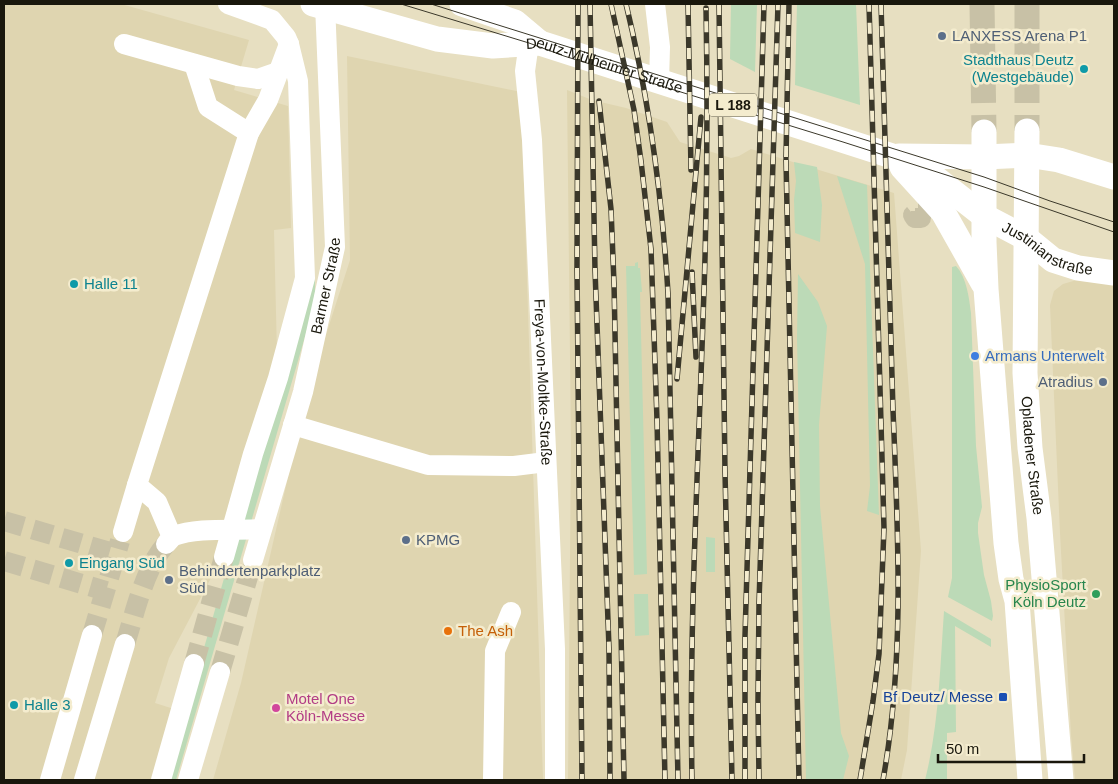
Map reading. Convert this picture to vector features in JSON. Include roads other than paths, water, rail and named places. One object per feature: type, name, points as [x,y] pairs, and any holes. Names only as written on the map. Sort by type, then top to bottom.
[{"type":"main road","name":"L 188","points":[[462,4],[515,22],[535,43]]},
{"type":"main road","name":"Deutz-Mülheimer Straße","points":[[321,5],[437,39],[493,46],[535,43],[807,128],[892,156],[933,176],[984,216]]},
{"type":"main road","points":[[984,132],[986,289],[1006,543],[1011,578],[1017,601],[1030,780]]},
{"type":"main road","name":"L 188","points":[[1027,143],[1059,160],[1114,177]]},
{"type":"main road","name":"Deutz-Mülheimer Straße","points":[[892,156],[984,157],[1027,143]]},
{"type":"main road","name":"Opladener Straße","points":[[1027,143],[1025,373],[1030,448],[1039,518],[1061,780]]},
{"type":"main road","points":[[892,156],[943,212],[986,289]]},
{"type":"main road","name":"Justinianstraße","points":[[984,216],[1026,238],[1053,260],[1078,268],[1114,273]]},
{"type":"main road","points":[[1006,543],[1013,539],[1019,539],[1025,545],[1033,585],[1047,610]]},
{"type":"street","points":[[224,557],[253,454],[278,378],[305,278],[298,81],[289,44],[286,37],[272,20],[228,4]]},
{"type":"street","points":[[655,4],[660,47],[659,82]]},
{"type":"street","name":"Barmer Straße","points":[[253,560],[303,392],[335,247],[321,5]]},
{"type":"street","name":"Freya-von-Moltke-Straße","points":[[293,425],[428,465],[514,466],[546,462],[532,140],[525,71],[535,43]]},
{"type":"street","points":[[124,44],[238,76],[258,79],[278,72]]},
{"type":"street","points":[[123,532],[249,133],[268,100],[289,44]]},
{"type":"street","points":[[194,64],[208,107],[249,133]]},
{"type":"street","points":[[546,462],[554,615],[555,780]]},
{"type":"street","points":[[137,485],[157,502],[169,541],[206,530],[261,529]]},
{"type":"street","points":[[493,780],[495,650],[511,612]]},
{"type":"street","points":[[50,780],[92,635]]},
{"type":"street","points":[[84,780],[125,644]]},
{"type":"street","points":[[161,780],[194,664]]},
{"type":"street","points":[[188,780],[220,672]]},
{"type":"tunnel","points":[[982,4],[984,132]]},
{"type":"tunnel","points":[[1027,4],[1027,131]]},
{"type":"tunnel","points":[[918,211],[921,211],[921,218],[915,218],[913,215],[918,211]]},
{"type":"tunnel","points":[[4,521],[117,554]]},
{"type":"tunnel","points":[[92,635],[120,541]]},
{"type":"tunnel","points":[[125,644],[146,578],[158,554],[166,544]]},
{"type":"tunnel","points":[[194,664],[224,557]]},
{"type":"tunnel","points":[[220,672],[253,560]]},
{"type":"tunnel","points":[[4,561],[106,591]]},
{"type":"tram line","points":[[401,4],[984,187],[1114,232]]},
{"type":"tram line","points":[[431,4],[984,177],[1114,222]]},
{"type":"railway","points":[[578,4],[577,269],[582,780]]},
{"type":"railway","points":[[590,4],[595,270],[609,648],[610,780]]},
{"type":"railway","points":[[611,4],[634,110],[651,249],[665,780]]},
{"type":"railway","points":[[626,4],[648,111],[662,220],[668,293],[678,780]]},
{"type":"railway","points":[[688,4],[691,170]]},
{"type":"railway","points":[[719,4],[725,472],[732,780]]},
{"type":"railway","points":[[745,780],[745,636],[764,4]]},
{"type":"railway","points":[[759,780],[759,603],[778,4]]},
{"type":"railway","points":[[786,157],[789,4]]},
{"type":"railway","points":[[860,780],[879,654],[884,528],[869,4]]},
{"type":"railway","points":[[881,4],[898,549],[895,688],[883,780]]},
{"type":"railway","points":[[692,780],[691,722],[694,549],[706,202],[706,8]]},
{"type":"railway","points":[[599,101],[611,209],[614,283],[624,780]]},
{"type":"railway","points":[[677,379],[701,117]]},
{"type":"railway","points":[[786,160],[799,780]]},
{"type":"railway","points":[[692,272],[696,357]]},
{"type":"place","name":"LANXESS Arena P1","points":[[942,36]]},
{"type":"place","name":"Stadthaus Deutz (Westgebäude)","points":[[1084,69]]},
{"type":"place","name":"Halle 11","points":[[74,284]]},
{"type":"place","name":"Armans Unterwelt","points":[[975,356]]},
{"type":"place","name":"Atradius","points":[[1103,382]]},
{"type":"place","name":"KPMG","points":[[406,540]]},
{"type":"place","name":"Eingang Süd","points":[[69,563]]},
{"type":"place","name":"Behindertenparkplatz Süd","points":[[169,580]]},
{"type":"place","name":"PhysioSport Köln Deutz","points":[[1096,594]]},
{"type":"place","name":"The Ash","points":[[448,631]]},
{"type":"place","name":"Bf Deutz/ Messe","points":[[1003,697]]},
{"type":"place","name":"Halle 3","points":[[14,705]]},
{"type":"place","name":"Motel One Köln-Messe","points":[[276,708]]}]
